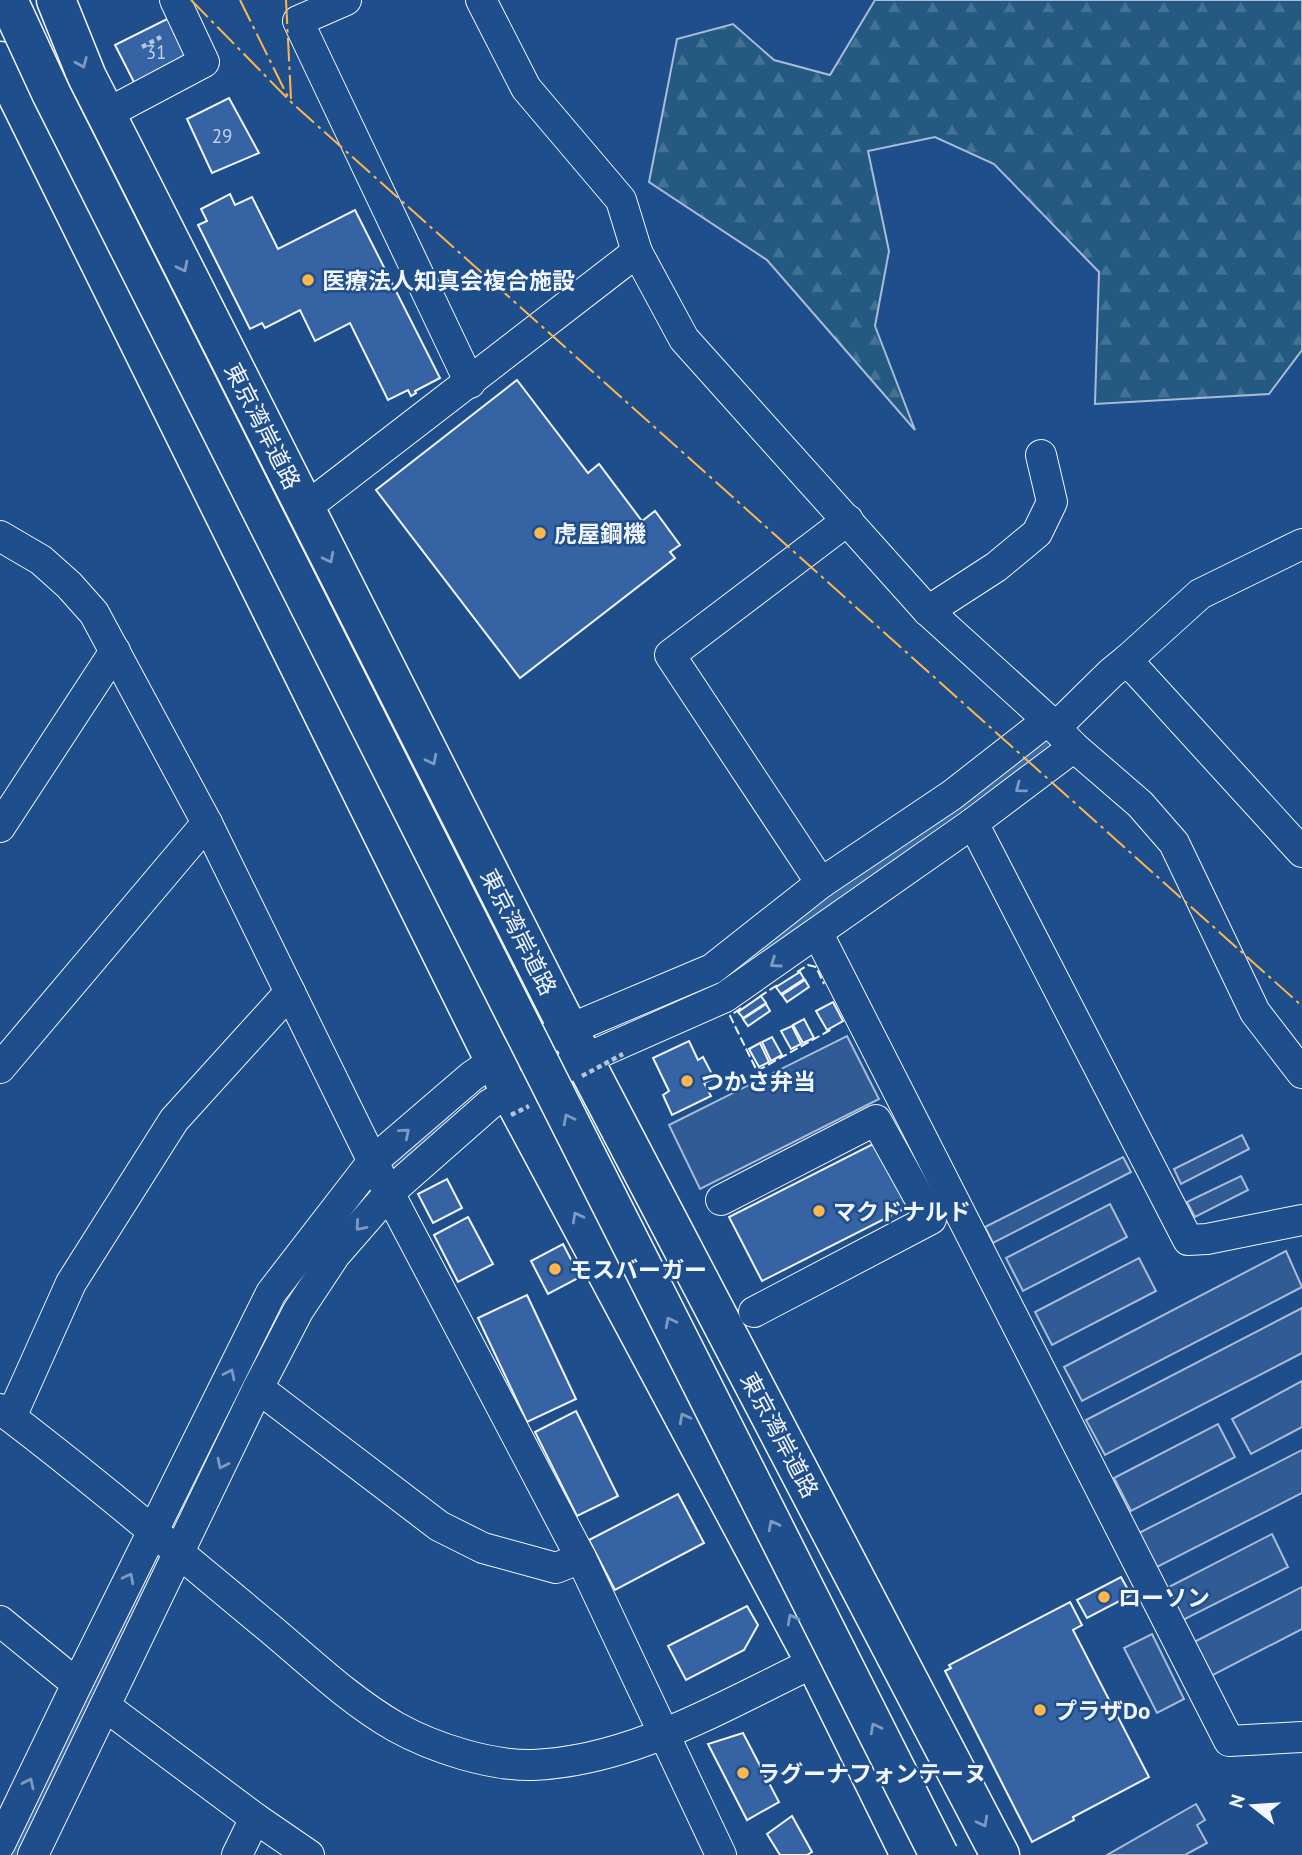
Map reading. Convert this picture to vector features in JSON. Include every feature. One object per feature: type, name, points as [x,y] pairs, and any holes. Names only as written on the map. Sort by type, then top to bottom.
[{"type":"highway","name":"東京湾岸道路","points":[[8,0],[51,93],[939,1855]]},
{"type":"highway","name":"東京湾岸道路","points":[[56,0],[106,114],[304,509],[577,1045],[1000,1855]]},
{"type":"highway","points":[[0,61],[502,1077],[815,1662],[910,1855]]},
{"type":"highway","points":[[0,85],[473,1034],[502,1077]]},
{"type":"street","points":[[346,0],[298,21],[470,383]]},
{"type":"street","points":[[481,0],[526,88],[621,200],[637,252],[684,339],[928,611],[1140,804],[1174,844],[1255,1012],[1302,1073]]},
{"type":"street","points":[[106,114],[204,62],[175,1]]},
{"type":"street","points":[[304,509],[637,252]]},
{"type":"street","points":[[928,611],[996,568],[1037,533],[1052,502],[1041,455]]},
{"type":"street","points":[[821,883],[670,655],[848,520]]},
{"type":"street","points":[[0,536],[41,560],[69,585],[94,613],[115,651],[207,823],[382,1178],[581,1558],[714,1852]]},
{"type":"street","points":[[33,1855],[105,1706],[165,1542],[271,1293],[382,1178],[490,1104],[502,1077],[577,1045],[725,998],[818,934],[973,823],[1111,673],[1200,594],[1302,544]]},
{"type":"street","points":[[0,827],[115,651]]},
{"type":"street","points":[[1128,660],[1302,852]]},
{"type":"street","points":[[577,1045],[712,969],[821,883],[952,794],[1059,732]]},
{"type":"street","points":[[0,1068],[207,823]]},
{"type":"street","points":[[973,823],[1188,1240],[1207,1239],[1302,1220]]},
{"type":"street","points":[[818,934],[1229,1741],[1302,1737]]},
{"type":"street","points":[[290,992],[174,1120],[71,1283],[6,1413],[352,1698],[398,1728],[473,1758],[532,1765],[589,1757],[662,1735],[815,1662]]},
{"type":"street","points":[[721,1200],[876,1120],[931,1219],[754,1312]]},
{"type":"street","points":[[0,1844],[77,1684],[258,1388],[298,1311],[382,1178]]},
{"type":"street","points":[[258,1388],[439,1526],[483,1548],[556,1568],[581,1558]]},
{"type":"street","points":[[0,1620],[77,1684]]},
{"type":"street","points":[[105,1706],[309,1855]]},
{"type":"street","points":[[237,1855],[255,1818]]},
{"type":"path","points":[[142,47],[161,37]]},
{"type":"green space","points":[[875,0],[1302,0],[1302,350],[1269,394],[1095,404],[1099,272],[994,164],[935,137],[868,151],[889,251],[875,326],[915,430],[767,260],[649,182],[677,39],[733,24],[774,60],[830,75]]},
{"type":"shaded area","points":[[847,1036],[879,1099],[700,1189],[669,1125]]},
{"type":"shaded area","points":[[1242,1135],[1249,1149],[1181,1184],[1174,1169]]},
{"type":"shaded area","points":[[1123,1157],[1131,1172],[993,1243],[985,1227]]},
{"type":"shaded area","points":[[1241,1176],[1248,1190],[1195,1217],[1187,1202]]},
{"type":"shaded area","points":[[1110,1204],[1127,1237],[1023,1291],[1006,1258]]},
{"type":"shaded area","points":[[1286,1251],[1302,1287],[1082,1401],[1064,1367]]},
{"type":"shaded area","points":[[1139,1258],[1156,1291],[1052,1345],[1035,1312]]},
{"type":"shaded area","points":[[1302,1308],[1302,1353],[1105,1455],[1086,1420]]},
{"type":"shaded area","points":[[1302,1381],[1302,1427],[1251,1454],[1232,1419]]},
{"type":"shaded area","points":[[1218,1424],[1235,1457],[1131,1511],[1114,1478]]},
{"type":"shaded area","points":[[1302,1450],[1302,1493],[1157,1567],[1139,1533]]},
{"type":"shaded area","points":[[1272,1534],[1288,1567],[1181,1621],[1165,1589]]},
{"type":"shaded area","points":[[1302,1587],[1302,1629],[1211,1676],[1194,1642]]},
{"type":"shaded area","points":[[1152,1634],[1184,1699],[1157,1713],[1124,1648]]},
{"type":"shaded area","points":[[1196,1804],[1205,1820],[1197,1825],[1207,1843],[1185,1855],[1107,1855]]},
{"type":"building","points":[[175,15],[196,59],[137,88],[115,45]]},
{"type":"building","points":[[229,98],[259,153],[212,173],[187,119]]},
{"type":"building","name":"医療法人知真会複合施設","points":[[230,194],[235,205],[252,197],[278,249],[355,210],[440,378],[415,391],[411,396],[408,390],[388,400],[350,323],[315,341],[300,310],[265,328],[262,323],[250,329],[198,225],[207,221],[201,209]]},
{"type":"building","name":"虎屋鋼機","points":[[517,380],[588,473],[599,464],[642,521],[655,511],[680,545],[670,552],[675,558],[520,678],[376,490]]},
{"type":"building","points":[[800,972],[804,979],[781,994],[776,987]]},
{"type":"building","points":[[805,980],[809,987],[787,1002],[782,995]]},
{"type":"building","points":[[761,996],[766,1003],[743,1018],[738,1012]]},
{"type":"building","points":[[833,1002],[843,1021],[827,1030],[816,1011]]},
{"type":"building","points":[[766,1004],[770,1011],[748,1026],[743,1019]]},
{"type":"building","points":[[804,1019],[814,1038],[803,1043],[793,1025]]},
{"type":"building","points":[[792,1026],[801,1044],[791,1049],[781,1031]]},
{"type":"building","points":[[772,1037],[782,1055],[771,1061],[762,1042]]},
{"type":"building","name":"つかさ弁当","points":[[689,1041],[698,1060],[703,1057],[714,1078],[704,1083],[711,1096],[672,1115],[663,1095],[669,1091],[653,1058]]},
{"type":"building","points":[[760,1043],[769,1062],[759,1067],[749,1049]]},
{"type":"building","name":"マクドナルド","points":[[877,1142],[910,1206],[762,1281],[729,1217]]},
{"type":"building","points":[[447,1179],[462,1208],[433,1223],[418,1194]]},
{"type":"building","points":[[468,1217],[493,1264],[458,1282],[434,1235]]},
{"type":"building","name":"モスバーガー","points":[[563,1244],[580,1277],[548,1294],[531,1261]]},
{"type":"building","points":[[527,1295],[576,1399],[527,1422],[478,1318]]},
{"type":"building","points":[[576,1411],[618,1496],[577,1516],[535,1432]]},
{"type":"building","points":[[678,1494],[704,1543],[615,1590],[589,1540]]},
{"type":"building","name":"ローソン","points":[[1121,1577],[1131,1595],[1087,1618],[1077,1600]]},
{"type":"building","name":"プラザDo","points":[[1070,1602],[1082,1625],[1073,1630],[1149,1777],[1032,1842],[945,1671],[951,1668],[949,1665]]},
{"type":"building","points":[[747,1606],[758,1625],[744,1650],[686,1680],[668,1646]]},
{"type":"building","name":"ラグーナフォンテーヌ","points":[[743,1733],[779,1802],[747,1820],[708,1744]]},
{"type":"building","points":[[792,1816],[812,1852],[807,1855],[780,1855],[767,1834]]},
{"type":"waterway","points":[[732,971],[1053,740]]},
{"type":"waterway","points":[[670,1004],[700,990]]},
{"type":"waterway","points":[[387,1176],[447,1121]]},
{"type":"waterway","points":[[168,1535],[279,1316]]},
{"type":"waterway","points":[[15,1855],[162,1547]]},
{"type":"fence","points":[[797,972],[808,965],[816,967],[824,984]]},
{"type":"fence","points":[[759,997],[779,984]]},
{"type":"fence","points":[[741,1008],[730,1016],[757,1071],[832,1029]]},
{"type":"power","points":[[191,0],[292,103],[1302,1006]]},
{"type":"power","points":[[240,0],[288,97]]},
{"type":"power","points":[[286,0],[291,99]]},
{"type":"place","name":"医療法人知真会複合施設","points":[[308,280]]},
{"type":"place","name":"虎屋鋼機","points":[[540,533]]},
{"type":"place","name":"つかさ弁当","points":[[687,1081]]},
{"type":"place","name":"マクドナルド","points":[[819,1211]]},
{"type":"place","name":"モスバーガー","points":[[555,1269]]},
{"type":"place","name":"ローソン","points":[[1104,1597]]},
{"type":"place","name":"プラザDo","points":[[1040,1710]]},
{"type":"place","name":"ラグーナフォンテーヌ","points":[[743,1773]]}]
